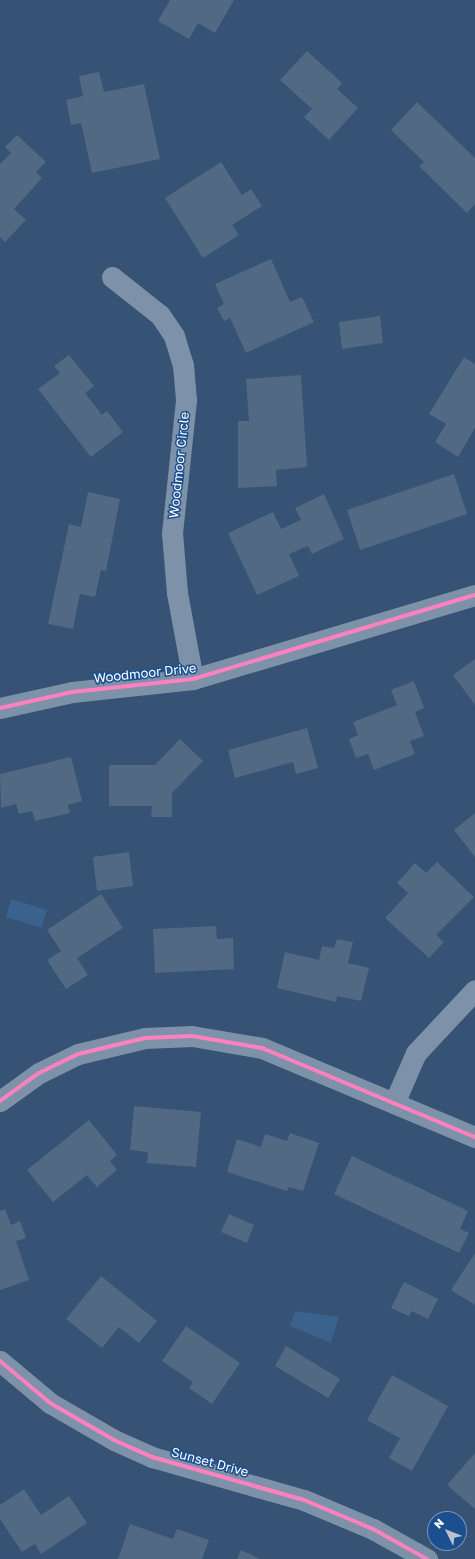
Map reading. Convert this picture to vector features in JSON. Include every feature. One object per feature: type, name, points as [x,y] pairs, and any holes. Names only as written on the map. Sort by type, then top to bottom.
[{"type":"street","name":"Woodmoor Circle","points":[[112,277],[160,315],[174,336],[183,365],[186,400],[172,533],[177,593],[193,679]]},
{"type":"street","name":"Woodmoor Drive","points":[[0,708],[72,692],[193,679],[475,595]]},
{"type":"street","points":[[394,1103],[416,1053],[475,990]]},
{"type":"street","points":[[0,1101],[39,1073],[78,1054],[145,1038],[192,1036],[262,1048],[475,1137]]},
{"type":"street","name":"Sunset Drive","points":[[0,1361],[50,1403],[114,1440],[152,1456],[304,1500],[373,1529],[427,1559]]},
{"type":"water","points":[[11,899],[47,910],[41,928],[6,917]]},
{"type":"water","points":[[295,1311],[339,1317],[331,1343],[290,1326]]},
{"type":"building","points":[[170,0],[234,0],[215,33],[198,23],[189,39],[158,21]]},
{"type":"building","points":[[307,51],[342,83],[337,89],[358,108],[329,140],[304,117],[312,109],[280,80]]},
{"type":"building","points":[[99,72],[104,92],[144,84],[160,159],[92,173],[81,123],[71,125],[66,100],[83,96],[79,76]]},
{"type":"building","points":[[417,102],[475,158],[475,204],[467,213],[419,166],[424,162],[391,130]]},
{"type":"building","points":[[17,135],[46,162],[36,172],[42,178],[14,209],[26,220],[5,242],[0,237],[0,164],[11,153],[5,147]]},
{"type":"building","points":[[221,162],[242,195],[251,189],[262,206],[232,225],[239,235],[203,258],[165,198]]},
{"type":"building","points":[[271,259],[290,302],[302,297],[314,322],[246,353],[230,318],[224,321],[217,308],[224,304],[215,284]]},
{"type":"building","points":[[380,316],[383,343],[342,349],[339,322]]},
{"type":"building","points":[[69,355],[94,386],[85,393],[102,415],[107,411],[123,432],[91,457],[38,389],[60,373],[54,366]]},
{"type":"building","points":[[464,357],[475,364],[475,428],[458,457],[435,442],[446,424],[429,414]]},
{"type":"building","points":[[301,375],[307,467],[276,470],[277,486],[238,488],[238,421],[249,421],[246,379]]},
{"type":"building","points":[[454,474],[467,514],[360,550],[347,510]]},
{"type":"building","points":[[88,492],[120,499],[106,571],[101,570],[95,597],[80,594],[73,629],[48,624],[69,524],[81,527]]},
{"type":"building","points":[[324,494],[344,539],[312,554],[308,546],[289,554],[299,576],[257,595],[228,533],[273,512],[281,529],[301,520],[295,508]]},
{"type":"building","points":[[475,659],[475,705],[453,675]]},
{"type":"building","points":[[414,681],[424,708],[415,712],[424,736],[410,741],[415,754],[374,770],[368,754],[356,758],[349,739],[358,735],[353,722],[397,705],[391,690]]},
{"type":"building","points":[[307,728],[318,768],[296,774],[293,762],[235,778],[228,750]]},
{"type":"building","points":[[180,739],[203,761],[172,793],[172,817],[151,817],[152,806],[109,806],[109,765],[155,765]]},
{"type":"building","points":[[71,757],[82,801],[68,805],[70,813],[35,821],[32,811],[19,814],[16,804],[1,808],[0,774]]},
{"type":"building","points":[[475,813],[475,857],[454,830]]},
{"type":"building","points":[[129,852],[133,886],[97,891],[93,857]]},
{"type":"building","points":[[437,862],[474,897],[436,935],[444,942],[429,958],[385,918],[408,893],[397,883],[415,863],[426,873]]},
{"type":"building","points":[[101,894],[123,928],[77,958],[88,975],[66,989],[47,960],[61,951],[47,930]]},
{"type":"building","points":[[216,926],[217,939],[233,938],[234,969],[155,973],[153,929]]},
{"type":"building","points":[[337,939],[353,942],[348,963],[369,968],[361,1001],[337,996],[336,1002],[277,988],[285,952],[319,960],[322,946],[334,948]]},
{"type":"building","points":[[134,1106],[201,1112],[196,1167],[147,1163],[148,1152],[130,1150]]},
{"type":"building","points":[[89,1120],[117,1155],[110,1161],[117,1170],[97,1187],[87,1175],[53,1202],[27,1170]]},
{"type":"building","points":[[290,1133],[319,1143],[303,1191],[289,1187],[287,1191],[227,1172],[237,1139],[261,1147],[265,1134],[287,1141]]},
{"type":"building","points":[[352,1156],[468,1211],[460,1229],[469,1233],[459,1253],[334,1194]]},
{"type":"building","points":[[5,1209],[11,1225],[20,1221],[26,1238],[16,1241],[29,1280],[0,1290],[0,1211]]},
{"type":"building","points":[[229,1214],[254,1225],[247,1243],[221,1232]]},
{"type":"building","points":[[475,1253],[475,1305],[451,1290]]},
{"type":"building","points":[[101,1276],[157,1321],[139,1343],[119,1327],[102,1348],[66,1319]]},
{"type":"building","points":[[404,1282],[438,1299],[428,1319],[412,1311],[409,1316],[391,1308]]},
{"type":"building","points":[[186,1326],[240,1363],[212,1404],[189,1388],[193,1382],[162,1361]]},
{"type":"building","points":[[286,1346],[340,1379],[328,1398],[275,1366]]},
{"type":"building","points":[[392,1375],[448,1406],[412,1471],[389,1458],[400,1438],[367,1420]]},
{"type":"building","points":[[475,1453],[475,1509],[447,1485]]},
{"type":"building","points":[[24,1489],[41,1515],[69,1496],[87,1523],[41,1554],[35,1544],[22,1552],[0,1519],[0,1505]]},
{"type":"building","points":[[130,1524],[173,1539],[177,1529],[209,1540],[202,1559],[118,1559]]},
{"type":"building","points":[[241,1550],[260,1559],[237,1559]]},
{"type":"cycle path","points":[[0,708],[72,692],[193,679],[475,595]]},
{"type":"cycle path","points":[[0,1101],[39,1073],[78,1054],[145,1038],[192,1036],[262,1048],[475,1137]]},
{"type":"cycle path","points":[[0,1361],[50,1403],[114,1440],[152,1457],[304,1500],[373,1529],[427,1559]]}]
